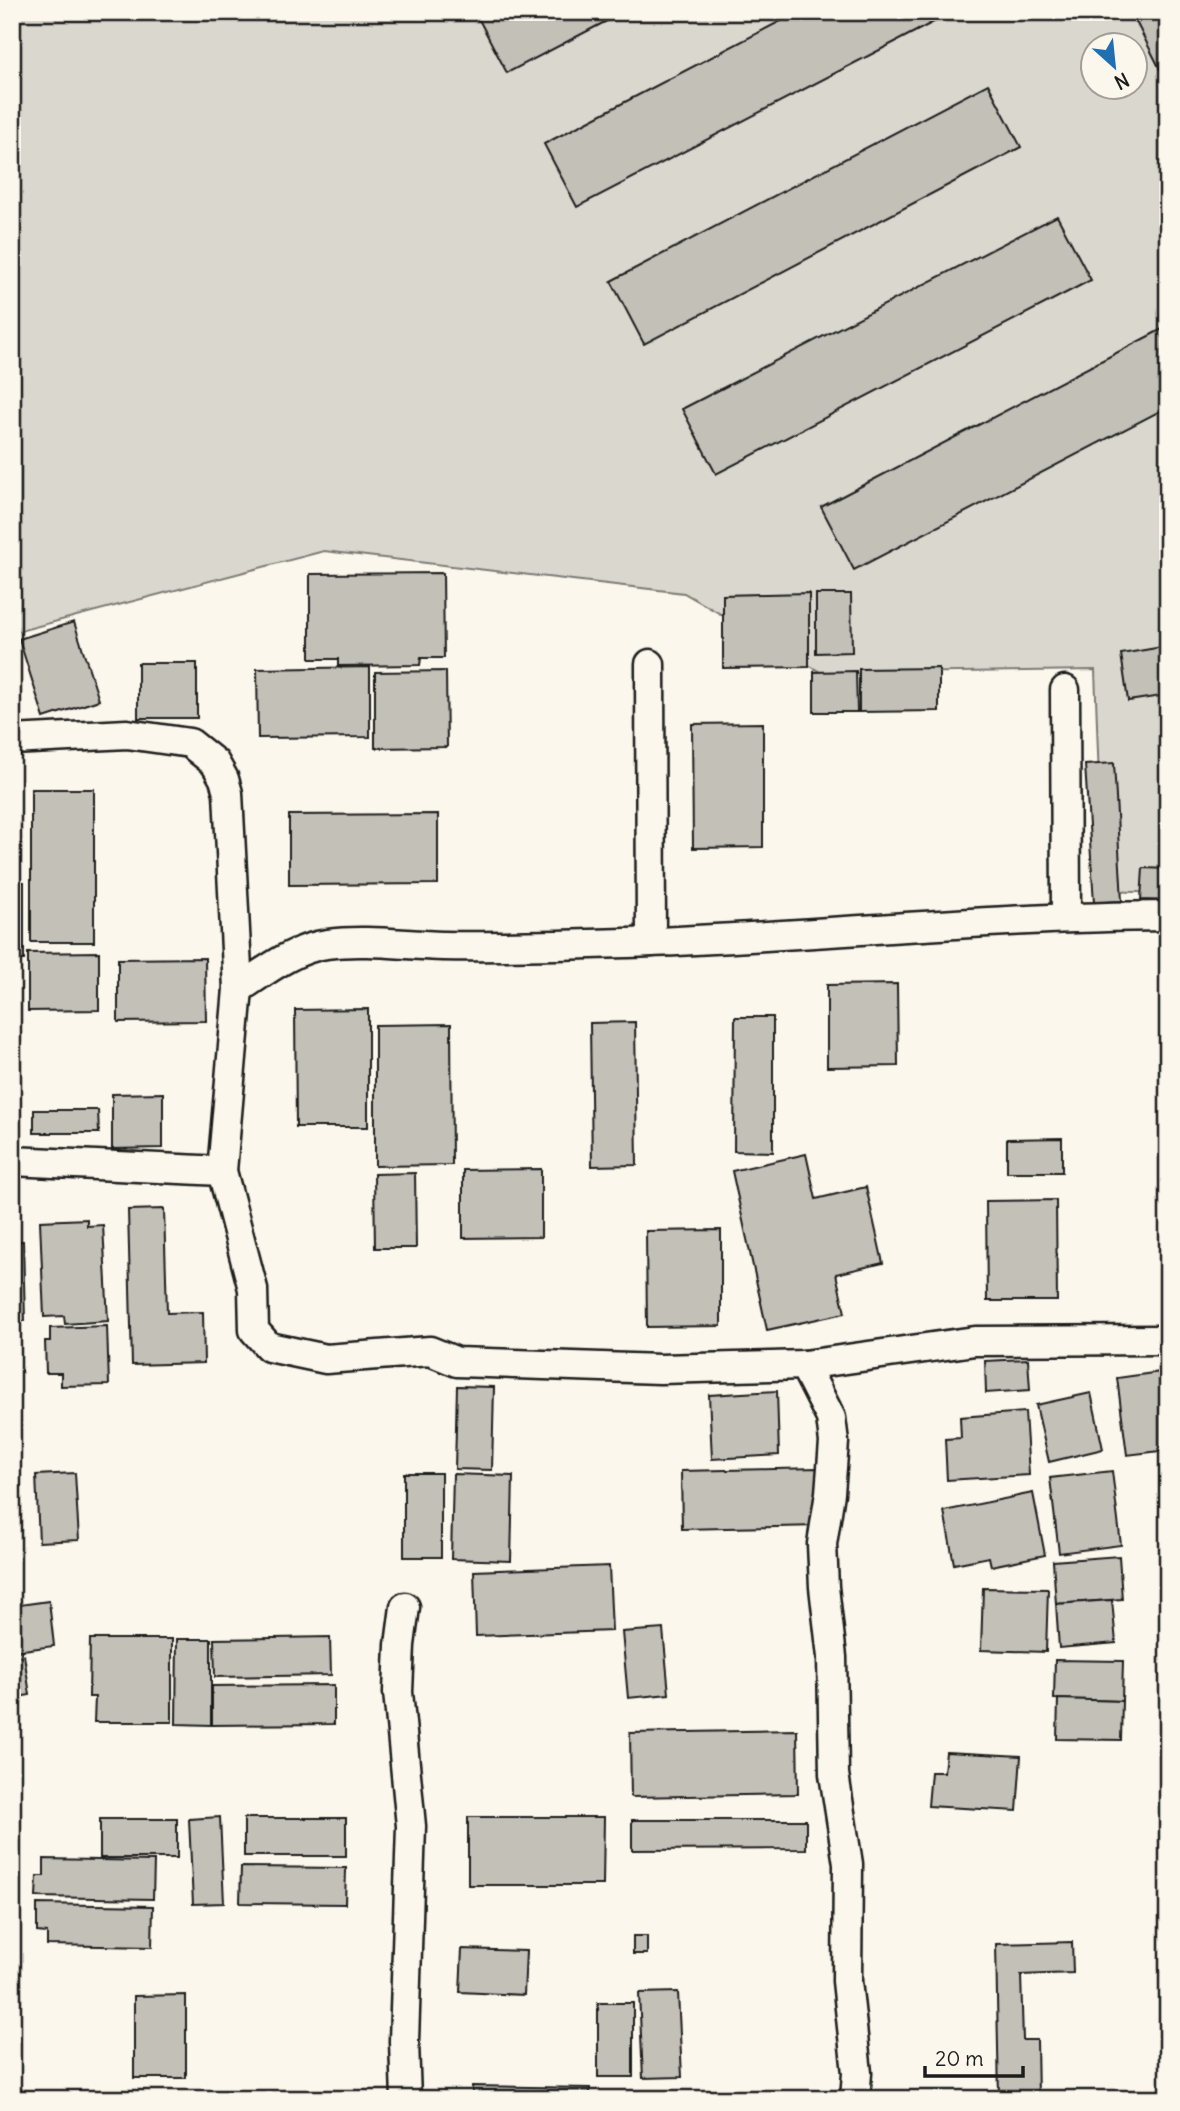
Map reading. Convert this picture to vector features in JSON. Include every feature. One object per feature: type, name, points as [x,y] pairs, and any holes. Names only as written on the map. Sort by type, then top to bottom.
[{"type":"street","points":[[650,664],[651,942]]},
{"type":"street","points":[[1065,690],[1066,917]]},
{"type":"street","points":[[12,740],[127,734],[190,743],[215,763],[225,779],[228,793],[237,989],[222,1171],[253,1289],[254,1330],[269,1347],[326,1359],[430,1351],[457,1362],[660,1369],[804,1365],[975,1341],[1168,1340]]},
{"type":"street","points":[[237,989],[296,951],[325,944],[351,942],[442,946],[552,946],[1066,917],[1168,916]]},
{"type":"street","points":[[12,1161],[222,1171]]},
{"type":"street","points":[[804,1365],[831,1418],[834,1442],[822,1544],[832,1657],[834,1774],[848,1864],[847,1981],[857,2073],[855,2099]]},
{"type":"street","points":[[405,1607],[398,1692],[411,1826],[404,2041],[406,2099]]},
{"type":"shaded area","points":[[12,12],[1168,12],[1168,893],[1103,891],[1095,670],[824,674],[684,593],[324,551],[12,633]]},
{"type":"building","points":[[475,12],[624,12],[507,73]]},
{"type":"building","points":[[798,12],[953,12],[577,207],[544,144]]},
{"type":"building","points":[[1131,12],[1168,12],[1168,68],[1161,71],[1148,45],[1148,32],[1141,32]]},
{"type":"building","points":[[988,84],[1021,147],[644,344],[611,281]]},
{"type":"building","points":[[1057,216],[1091,280],[716,474],[682,409]]},
{"type":"building","points":[[1168,326],[1168,407],[854,570],[821,507]]},
{"type":"building","points":[[443,573],[444,658],[421,658],[420,665],[338,666],[338,659],[310,659],[310,574]]},
{"type":"building","points":[[809,593],[809,667],[723,668],[723,595]]},
{"type":"building","points":[[816,594],[851,594],[852,652],[816,653]]},
{"type":"building","points":[[74,622],[99,700],[44,718],[19,639]]},
{"type":"building","points":[[1168,646],[1168,695],[1128,701],[1121,654]]},
{"type":"building","points":[[138,663],[197,663],[197,718],[138,718]]},
{"type":"building","points":[[370,667],[370,737],[258,738],[257,669]]},
{"type":"building","points":[[939,668],[939,711],[859,712],[859,669]]},
{"type":"building","points":[[446,671],[447,747],[375,748],[375,672]]},
{"type":"building","points":[[856,671],[857,712],[814,712],[814,672]]},
{"type":"building","points":[[763,723],[763,847],[693,848],[692,724]]},
{"type":"building","points":[[1114,763],[1122,901],[1094,903],[1085,765]]},
{"type":"building","points":[[31,789],[94,789],[94,942],[31,942]]},
{"type":"building","points":[[438,814],[438,884],[289,885],[289,815]]},
{"type":"building","points":[[1143,868],[1168,869],[1168,901],[1141,900]]},
{"type":"building","points":[[12,882],[24,882],[24,960],[12,960]]},
{"type":"building","points":[[99,952],[99,1010],[28,1011],[28,953]]},
{"type":"building","points":[[205,958],[206,1021],[118,1022],[118,959]]},
{"type":"building","points":[[12,962],[14,1132],[12,1132]]},
{"type":"building","points":[[897,984],[898,1066],[827,1067],[827,985]]},
{"type":"building","points":[[368,1009],[368,1127],[296,1127],[295,1010]]},
{"type":"building","points":[[735,1017],[773,1017],[773,1152],[734,1151]]},
{"type":"building","points":[[635,1022],[637,1165],[592,1166],[590,1023]]},
{"type":"building","points":[[451,1024],[452,1165],[375,1166],[375,1025]]},
{"type":"building","points":[[163,1093],[163,1148],[112,1149],[112,1094]]},
{"type":"building","points":[[34,1110],[98,1110],[99,1133],[34,1133]]},
{"type":"building","points":[[1062,1138],[1062,1172],[1007,1172],[1007,1139]]},
{"type":"building","points":[[806,1154],[816,1199],[866,1187],[883,1263],[836,1274],[845,1313],[767,1330],[732,1171]]},
{"type":"building","points":[[541,1169],[541,1237],[463,1238],[463,1170]]},
{"type":"building","points":[[415,1173],[416,1248],[375,1248],[374,1174]]},
{"type":"building","points":[[1056,1200],[1057,1301],[987,1301],[986,1201]]},
{"type":"building","points":[[164,1209],[167,1313],[203,1312],[204,1363],[132,1365],[128,1210]]},
{"type":"building","points":[[87,1219],[87,1226],[103,1225],[108,1321],[65,1324],[64,1316],[44,1317],[40,1221]]},
{"type":"building","points":[[721,1230],[721,1326],[647,1327],[646,1231]]},
{"type":"building","points":[[12,1241],[23,1241],[25,1321],[12,1321]]},
{"type":"building","points":[[107,1326],[109,1385],[61,1386],[61,1373],[46,1373],[45,1341],[50,1341],[50,1328]]},
{"type":"building","points":[[1028,1359],[1030,1390],[986,1393],[985,1361]]},
{"type":"building","points":[[1168,1371],[1168,1450],[1127,1455],[1117,1378]]},
{"type":"building","points":[[457,1386],[494,1387],[492,1470],[455,1469]]},
{"type":"building","points":[[777,1391],[779,1455],[712,1459],[709,1395]]},
{"type":"building","points":[[1091,1393],[1103,1449],[1049,1462],[1036,1405]]},
{"type":"building","points":[[1025,1412],[1029,1475],[947,1480],[945,1439],[961,1438],[960,1417]]},
{"type":"building","points":[[818,1468],[819,1526],[682,1529],[681,1471]]},
{"type":"building","points":[[1112,1471],[1121,1545],[1059,1553],[1050,1478]]},
{"type":"building","points":[[75,1473],[79,1540],[39,1542],[36,1475]]},
{"type":"building","points":[[404,1473],[441,1473],[441,1557],[404,1557]]},
{"type":"building","points":[[453,1474],[513,1476],[511,1561],[451,1559]]},
{"type":"building","points":[[1033,1493],[1045,1555],[991,1566],[989,1557],[954,1564],[944,1511]]},
{"type":"building","points":[[1119,1556],[1122,1599],[1056,1604],[1053,1561]]},
{"type":"building","points":[[609,1566],[612,1631],[476,1636],[474,1571]]},
{"type":"building","points":[[983,1588],[1048,1589],[1046,1652],[981,1650]]},
{"type":"building","points":[[1112,1600],[1116,1643],[1059,1648],[1056,1604]]},
{"type":"building","points":[[49,1601],[54,1646],[15,1651],[12,1606]]},
{"type":"building","points":[[663,1629],[669,1694],[628,1698],[622,1632]]},
{"type":"building","points":[[330,1637],[331,1675],[215,1677],[214,1639]]},
{"type":"building","points":[[90,1639],[172,1639],[172,1722],[94,1722],[95,1697],[89,1697]]},
{"type":"building","points":[[177,1639],[211,1639],[211,1725],[176,1724]]},
{"type":"building","points":[[24,1655],[30,1695],[12,1698],[12,1657]]},
{"type":"building","points":[[1055,1660],[1123,1661],[1122,1701],[1054,1699]]},
{"type":"building","points":[[334,1685],[334,1724],[212,1725],[212,1686]]},
{"type":"building","points":[[1058,1699],[1122,1701],[1121,1740],[1057,1739]]},
{"type":"building","points":[[797,1730],[798,1794],[631,1797],[630,1733]]},
{"type":"building","points":[[946,1752],[1021,1756],[1017,1811],[928,1806],[931,1772],[944,1772]]},
{"type":"building","points":[[220,1817],[224,1903],[193,1904],[189,1819]]},
{"type":"building","points":[[468,1817],[604,1817],[603,1885],[468,1885]]},
{"type":"building","points":[[244,1818],[346,1818],[346,1856],[244,1856]]},
{"type":"building","points":[[100,1819],[177,1819],[177,1858],[100,1858]]},
{"type":"building","points":[[632,1820],[806,1820],[806,1849],[632,1850]]},
{"type":"building","points":[[44,1859],[154,1861],[153,1899],[36,1897],[37,1876],[44,1876]]},
{"type":"building","points":[[241,1867],[346,1868],[345,1904],[240,1903]]},
{"type":"building","points":[[37,1904],[153,1906],[152,1947],[47,1945],[47,1933],[37,1932]]},
{"type":"building","points":[[633,1936],[647,1936],[647,1954],[633,1954]]},
{"type":"building","points":[[1072,1942],[1073,1973],[1021,1975],[1023,2040],[1037,2040],[1038,2099],[999,2099],[996,1944]]},
{"type":"building","points":[[462,1949],[526,1951],[524,1995],[460,1992]]},
{"type":"building","points":[[678,1992],[682,2077],[643,2078],[639,1993]]},
{"type":"building","points":[[186,1995],[186,2078],[134,2078],[134,1996]]},
{"type":"building","points":[[598,2003],[633,2003],[633,2077],[598,2077]]},
{"type":"building","points":[[472,2086],[590,2088],[590,2099],[472,2099]]},
{"type":"building","points":[[55,2095],[185,2096],[185,2099],[55,2099]]},
{"type":"building","points":[[797,2095],[797,2099],[710,2097]]}]
